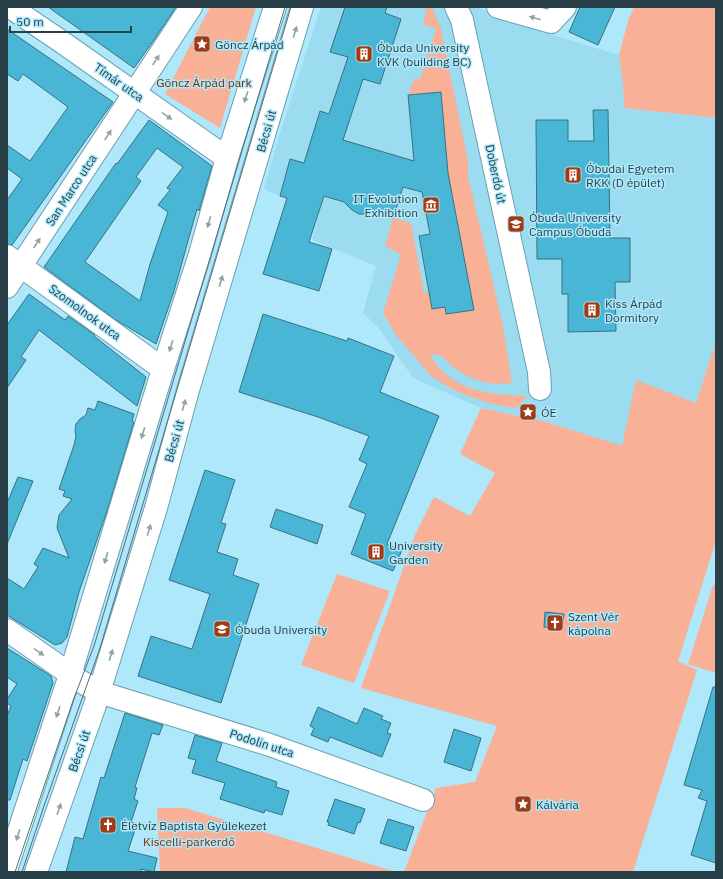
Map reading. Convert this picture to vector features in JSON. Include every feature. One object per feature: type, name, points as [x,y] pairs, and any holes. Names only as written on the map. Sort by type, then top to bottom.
[{"type":"main road","name":"Tímár utca","points":[[10,7],[136,93],[227,158]]},
{"type":"main road","points":[[136,93],[191,7]]},
{"type":"main road","points":[[7,867],[70,675],[163,369],[200,254],[227,158],[275,7]]},
{"type":"main road","name":"Bécsi út","points":[[36,872],[99,692],[156,508],[188,390],[302,7]]},
{"type":"main road","name":"Doberdó út","points":[[456,7],[462,20],[539,372],[540,389]]},
{"type":"main road","points":[[498,7],[551,22],[565,7]]},
{"type":"main road","name":"San Marco utca","points":[[7,287],[14,261],[136,93]]},
{"type":"main road","name":"Szomolnok utca","points":[[14,261],[163,369]]},
{"type":"main road","name":"Podolin utca","points":[[7,630],[70,675],[99,692],[270,744],[423,800]]},
{"type":"shaded area","name":"Óbuda University Campus Óbuda","points":[[321,7],[476,7],[516,24],[619,55],[624,108],[716,118],[716,341],[696,403],[622,447],[547,422],[481,408],[413,378],[378,327],[363,313],[376,266],[312,240],[321,207],[280,196],[264,189],[279,136]]},
{"type":"green space","name":"Göncz Árpád park","points":[[210,7],[256,7],[220,128],[165,94]]},
{"type":"green space","points":[[427,7],[432,7],[441,29],[468,161],[468,176],[502,321],[512,383],[492,383],[473,378],[456,369],[441,355],[430,355],[449,377],[460,384],[485,392],[527,396],[518,407],[513,408],[492,404],[465,395],[450,388],[431,376],[396,335],[383,313],[401,255],[385,246],[393,218],[411,223],[424,293],[429,292],[432,309],[445,307],[446,314],[474,309],[448,175],[441,92],[408,94],[415,78],[420,79],[436,29],[423,24]]},
{"type":"green space","points":[[634,7],[716,7],[716,118],[624,108],[619,55],[628,21]]},
{"type":"green space","points":[[716,341],[716,541],[678,661],[697,670],[633,872],[404,872],[436,788],[475,782],[497,726],[361,688],[414,537],[434,497],[470,516],[495,473],[460,454],[481,408],[547,422],[622,446],[636,380],[696,403]]},
{"type":"green space","points":[[337,574],[390,591],[354,683],[301,665]]},
{"type":"green space","points":[[713,585],[716,585],[716,673],[688,664]]},
{"type":"green space","name":"Kiscelli-parkerdő","points":[[157,808],[185,808],[396,872],[160,872]]},
{"type":"building","points":[[48,7],[176,7],[134,68]]},
{"type":"building","points":[[345,7],[387,7],[385,13],[401,19],[380,84],[363,79],[343,140],[414,161],[408,95],[441,92],[448,173],[474,310],[446,314],[445,307],[432,309],[419,236],[430,234],[422,192],[403,187],[393,218],[376,212],[359,214],[352,210],[344,202],[324,196],[309,242],[332,249],[319,291],[263,274],[287,198],[280,196],[290,159],[304,163],[320,111],[329,114],[348,57],[330,52]]},
{"type":"building","points":[[580,7],[615,7],[598,45],[569,32]]},
{"type":"building","points":[[7,29],[113,102],[12,245],[7,244],[7,200],[22,179],[7,168],[7,145],[30,161],[68,107],[23,74],[18,81],[7,74]]},
{"type":"building","points":[[593,110],[608,110],[610,238],[630,238],[630,282],[615,282],[616,331],[568,332],[568,294],[562,294],[562,259],[537,259],[536,120],[568,120],[568,141],[594,141]]},
{"type":"building","points":[[149,120],[212,166],[199,211],[197,209],[174,291],[156,344],[116,320],[44,267],[116,163],[117,164]],"holes":[[[157,148],[183,167],[167,188],[170,190],[158,205],[168,212],[150,264],[140,301],[85,262],[141,181],[136,177]]]},
{"type":"building","points":[[29,294],[65,320],[68,316],[95,335],[94,336],[146,377],[137,406],[39,330],[21,357],[26,360],[7,388],[7,325]]},
{"type":"building","points":[[263,314],[347,341],[348,338],[394,356],[380,392],[439,416],[387,544],[402,550],[393,571],[351,554],[366,514],[349,507],[367,464],[359,460],[369,436],[318,417],[239,392]]},
{"type":"building","points":[[98,401],[134,414],[132,421],[134,422],[108,508],[79,592],[67,637],[62,643],[55,645],[7,615],[7,578],[24,589],[38,567],[34,564],[43,548],[69,558],[57,528],[59,515],[72,499],[63,496],[65,491],[59,489],[74,445],[76,424],[86,415],[88,408],[95,410]]},
{"type":"building","name":"Óbuda University","points":[[205,470],[235,480],[221,523],[226,524],[217,552],[238,559],[233,575],[259,584],[221,703],[138,676],[151,636],[192,649],[210,594],[169,580]]},
{"type":"building","points":[[18,477],[33,481],[7,544],[7,503]]},
{"type":"building","points":[[276,509],[323,525],[317,544],[270,527]]},
{"type":"building","name":"Szent Vér kápolna","points":[[545,612],[564,614],[562,629],[544,627]]},
{"type":"building","points":[[7,648],[51,676],[53,683],[27,761],[23,759],[10,800],[7,800],[7,716],[11,706],[7,703],[7,699],[17,684],[7,677]]},
{"type":"building","points":[[713,687],[716,687],[716,863],[691,855],[707,801],[698,798],[702,790],[684,785]]},
{"type":"building","points":[[318,707],[357,724],[364,708],[383,716],[381,719],[391,723],[387,733],[391,734],[382,757],[330,737],[328,742],[311,735],[314,728],[310,726]]},
{"type":"building","points":[[125,713],[163,725],[159,735],[152,733],[135,787],[137,788],[134,799],[138,801],[131,822],[137,824],[128,851],[157,858],[154,872],[141,869],[141,872],[66,872],[75,837],[83,839],[101,777],[104,778]]},
{"type":"building","points":[[454,729],[481,738],[471,771],[444,762]]},
{"type":"building","points":[[195,735],[222,743],[216,761],[277,782],[276,787],[289,791],[282,815],[265,810],[264,813],[220,799],[225,783],[192,773],[196,760],[188,758]]},
{"type":"building","points":[[335,799],[365,809],[354,834],[328,825],[329,822],[327,822]]},
{"type":"building","points":[[388,819],[414,827],[406,851],[380,843]]},
{"type":"tram line","points":[[15,872],[74,698],[94,646],[285,7]]},
{"type":"tram line","points":[[22,872],[100,648],[291,7]]},
{"type":"place","name":"Göncz Árpád","points":[[202,44]]},
{"type":"place","name":"Óbuda University KVK (building BC)","points":[[364,54]]},
{"type":"place","name":"Óbudai Egyetem RKK (D épület)","points":[[573,175]]},
{"type":"place","name":"IT Evolution Exhibition","points":[[431,205]]},
{"type":"place","name":"Óbuda University Campus Óbuda","points":[[516,224]]},
{"type":"place","name":"Kiss Árpád Dormitory","points":[[592,310]]},
{"type":"place","name":"ÓE","points":[[528,412]]},
{"type":"place","name":"University Garden","points":[[376,552]]},
{"type":"place","name":"Szent Vér kápolna","points":[[555,623]]},
{"type":"place","name":"Óbuda University","points":[[222,629]]},
{"type":"place","name":"Kálvária","points":[[523,804]]},
{"type":"place","name":"Életvíz Baptista Gyülekezet","points":[[108,825]]}]
